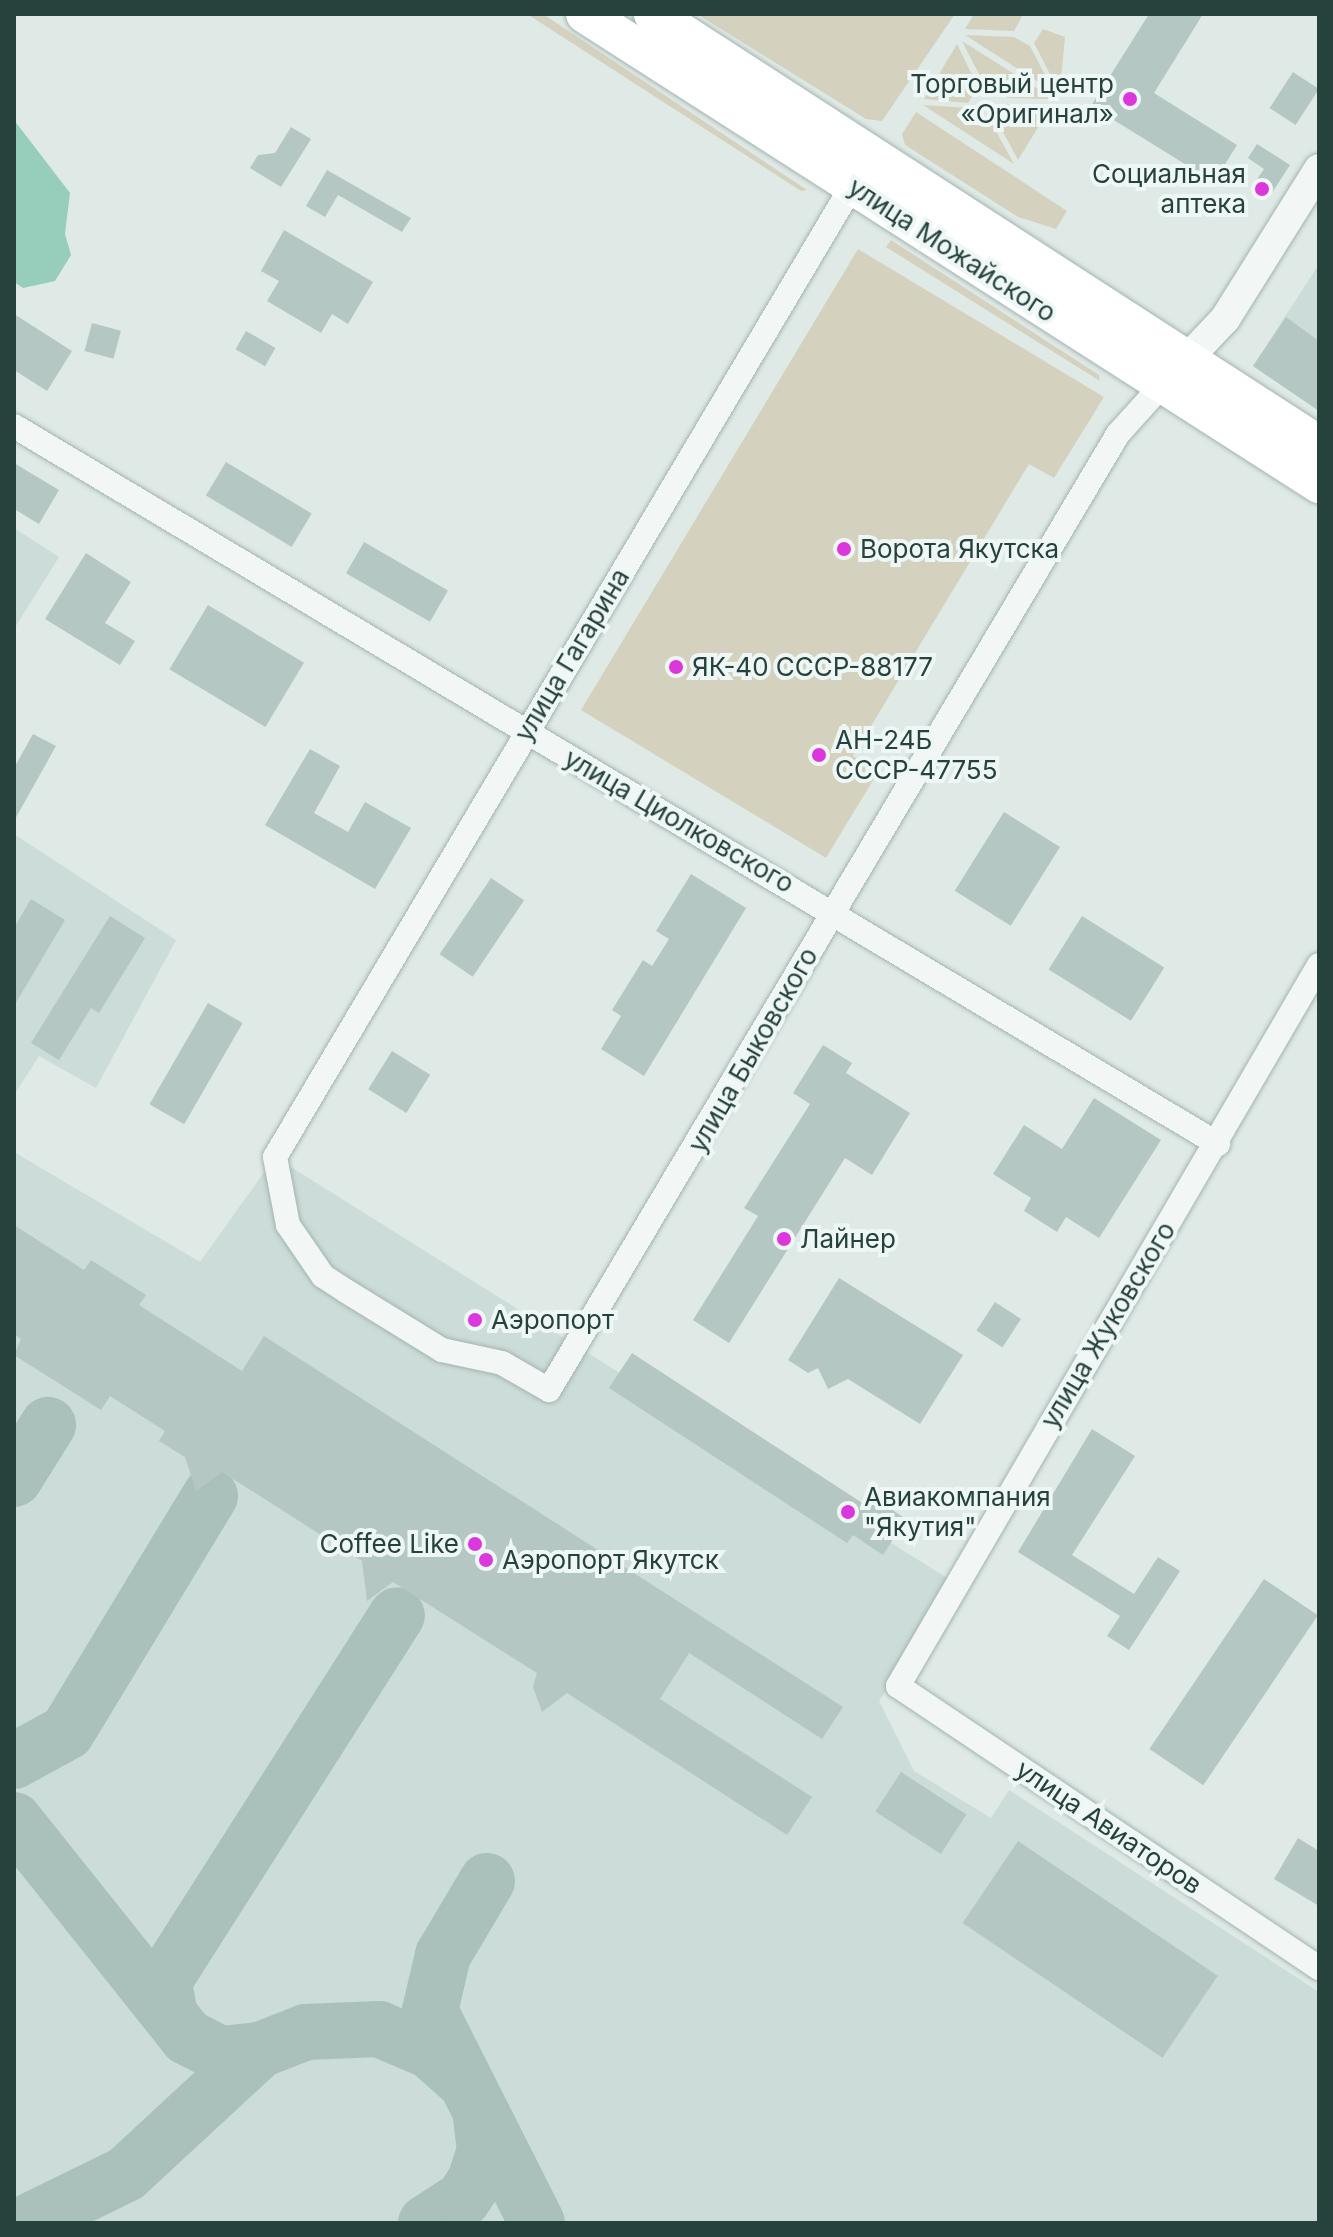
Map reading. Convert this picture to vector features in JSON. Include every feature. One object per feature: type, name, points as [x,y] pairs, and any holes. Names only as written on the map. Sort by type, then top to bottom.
[{"type":"main road","name":"улица Можайского","points":[[585,14],[862,170],[1176,371],[1319,445]]},
{"type":"main road","name":"улица Можайского","points":[[653,14],[862,170]]},
{"type":"main road","name":"улица Можайского","points":[[1176,371],[1319,484]]},
{"type":"street","points":[[1176,371],[1225,319],[1319,169]]},
{"type":"street","name":"улица Гагарина","points":[[275,1157],[862,170]]},
{"type":"street","name":"улица Быковского","points":[[275,1157],[288,1225],[323,1276],[442,1350],[502,1363],[549,1390],[1118,434],[1176,371]]},
{"type":"street","name":"улица Циолковского","points":[[14,426],[525,732],[834,910],[1218,1144]]},
{"type":"street","name":"улица Жуковского","points":[[898,1686],[971,1551],[1218,1144],[1319,965]]},
{"type":"street","name":"улица Авиаторов","points":[[898,1686],[1319,1968]]},
{"type":"shaded area","points":[[527,14],[543,14],[807,190],[801,191]]},
{"type":"shaded area","points":[[697,14],[955,14],[882,121],[866,119]]},
{"type":"shaded area","points":[[974,14],[1019,14],[1022,17],[1014,31],[965,29]]},
{"type":"shaded area","points":[[1043,29],[1065,37],[1061,80],[1055,84],[1034,43]]},
{"type":"shaded area","points":[[965,35],[1014,37],[1030,46],[1054,92]]},
{"type":"shaded area","points":[[962,41],[1054,99],[1008,98],[982,80]]},
{"type":"shaded area","points":[[957,44],[978,87],[968,103],[924,99]]},
{"type":"shaded area","points":[[1007,104],[1052,105],[1018,160],[997,121]]},
{"type":"shaded area","points":[[923,105],[968,108],[992,124],[1014,164]]},
{"type":"shaded area","points":[[916,112],[1067,211],[1056,229],[1018,217],[905,145],[902,134]]},
{"type":"shaded area","points":[[14,120],[70,193],[65,234],[71,255],[55,281],[23,288],[14,282]]},
{"type":"shaded area","points":[[891,240],[1099,375],[1100,381],[886,247]]},
{"type":"shaded area","name":"Ворота Якутска","points":[[858,249],[1104,397],[1054,478],[1029,464],[853,756],[878,772],[826,858],[581,710]]},
{"type":"shaded area","points":[[1319,264],[1319,411],[1253,366]]},
{"type":"shaded area","points":[[14,528],[59,557],[14,629]]},
{"type":"shaded area","points":[[14,834],[176,940],[96,1088],[39,1056],[14,1095]]},
{"type":"shaded area","points":[[14,1152],[200,1262],[275,1157],[955,1583],[879,1701],[914,1771],[991,1818],[1009,1790],[1319,1992],[1319,2223],[14,2223]]},
{"type":"building","name":"Торговый центр «Оригинал»","points":[[1149,14],[1203,14],[1154,93],[1237,145],[1214,182],[1091,106]]},
{"type":"building","points":[[1293,72],[1319,89],[1296,125],[1270,108]]},
{"type":"building","points":[[291,127],[311,139],[281,187],[250,168],[258,155],[275,153]]},
{"type":"building","points":[[1257,144],[1290,165],[1268,199],[1251,188],[1264,169],[1248,158]]},
{"type":"building","points":[[327,170],[411,218],[402,232],[338,195],[325,217],[306,206]]},
{"type":"building","points":[[284,230],[373,282],[348,324],[332,314],[321,333],[267,301],[279,281],[261,271]]},
{"type":"building","points":[[14,314],[72,351],[47,391],[14,370]]},
{"type":"building","points":[[1286,317],[1319,341],[1319,411],[1253,366]]},
{"type":"building","points":[[92,323],[121,331],[113,359],[84,351]]},
{"type":"building","points":[[246,331],[275,348],[265,366],[236,349]]},
{"type":"building","points":[[226,462],[312,514],[292,547],[206,495]]},
{"type":"building","points":[[14,463],[59,490],[39,524],[14,509]]},
{"type":"building","points":[[364,542],[448,590],[430,622],[346,573]]},
{"type":"building","points":[[86,553],[131,582],[105,623],[135,641],[120,665],[45,619]]},
{"type":"building","points":[[208,605],[304,663],[265,727],[169,669]]},
{"type":"building","points":[[33,734],[56,746],[14,821],[14,768]]},
{"type":"building","points":[[310,749],[340,766],[314,813],[348,832],[365,802],[411,828],[375,889],[265,825]]},
{"type":"building","points":[[1004,812],[1060,847],[1011,926],[955,891]]},
{"type":"building","points":[[691,874],[746,908],[644,1076],[601,1049],[621,1016],[612,1010],[643,960],[652,966],[669,939],[656,931]]},
{"type":"building","points":[[491,878],[524,900],[473,977],[440,954]]},
{"type":"building","points":[[31,899],[65,920],[14,1006],[14,928]]},
{"type":"building","points":[[110,916],[145,938],[99,1013],[91,1008],[59,1060],[31,1043]]},
{"type":"building","points":[[1082,916],[1164,967],[1131,1021],[1049,969]]},
{"type":"building","points":[[208,1003],[243,1023],[184,1124],[150,1104]]},
{"type":"building","points":[[823,1045],[852,1063],[846,1073],[910,1113],[872,1175],[845,1158],[729,1343],[693,1320],[758,1216],[744,1208],[810,1104],[793,1093]]},
{"type":"building","points":[[392,1051],[430,1075],[406,1113],[368,1089]]},
{"type":"building","points":[[1094,1098],[1161,1140],[1099,1238],[1066,1217],[1057,1232],[1024,1211],[1031,1198],[993,1174],[1024,1125],[1062,1149]]},
{"type":"building","name":"Аэропорт Якутск","points":[[14,1225],[84,1270],[91,1260],[146,1295],[139,1305],[242,1371],[264,1336],[843,1707],[822,1739],[689,1653],[660,1699],[812,1797],[787,1835],[567,1693],[542,1712],[533,1687],[537,1673],[393,1582],[367,1601],[362,1561],[222,1472],[196,1491],[185,1457],[159,1441],[165,1431],[110,1396],[101,1410],[14,1355],[21,1339],[14,1334]]},
{"type":"building","points":[[839,1278],[963,1355],[920,1424],[848,1379],[828,1389],[818,1368],[808,1373],[788,1360]]},
{"type":"building","points":[[995,1302],[1021,1319],[1002,1347],[976,1331]]},
{"type":"building","points":[[632,1353],[867,1506],[873,1497],[906,1519],[883,1555],[853,1535],[847,1543],[609,1388]]},
{"type":"building","points":[[1092,1429],[1135,1456],[1072,1555],[1134,1594],[1158,1557],[1180,1571],[1129,1650],[1107,1636],[1120,1616],[1018,1552]]},
{"type":"building","points":[[1264,1579],[1318,1615],[1203,1785],[1149,1749]]},
{"type":"building","points":[[901,1772],[966,1814],[941,1854],[875,1811]]},
{"type":"building","points":[[1298,1838],[1319,1851],[1319,1906],[1274,1879]]},
{"type":"building","points":[[1018,1841],[1218,1976],[1162,2058],[963,1923]]},
{"type":"taxiway","points":[[14,1479],[48,1425]]},
{"type":"taxiway","points":[[14,1761],[67,1732],[210,1496]]},
{"type":"taxiway","points":[[170,2015],[164,1984],[169,1973],[397,1615]]},
{"type":"taxiway","points":[[14,1820],[187,2037],[221,2054],[260,2050]]},
{"type":"taxiway","points":[[487,1881],[443,1955],[430,2011],[537,2223]]},
{"type":"taxiway","points":[[26,2223],[126,2174],[260,2050],[306,2032],[379,2029],[430,2051],[462,2079]]},
{"type":"taxiway","points":[[426,2223],[463,2199],[475,2181],[485,2150],[481,2115]]},
{"type":"place","name":"Торговый центр «Оригинал»","points":[[1130,99]]},
{"type":"place","name":"Социальная аптека","points":[[1262,189]]},
{"type":"place","name":"Ворота Якутска","points":[[844,549]]},
{"type":"place","name":"ЯК-40 СССР-88177","points":[[676,667]]},
{"type":"place","name":"АН-24Б СССР-47755","points":[[819,755]]},
{"type":"place","name":"Лайнер","points":[[784,1239]]},
{"type":"place","name":"Аэропорт","points":[[475,1320]]},
{"type":"place","name":"Авиакомпания \"Якутия\"","points":[[848,1512]]},
{"type":"place","name":"Coffee Like","points":[[475,1544]]},
{"type":"place","name":"Аэропорт Якутск","points":[[486,1560]]}]
